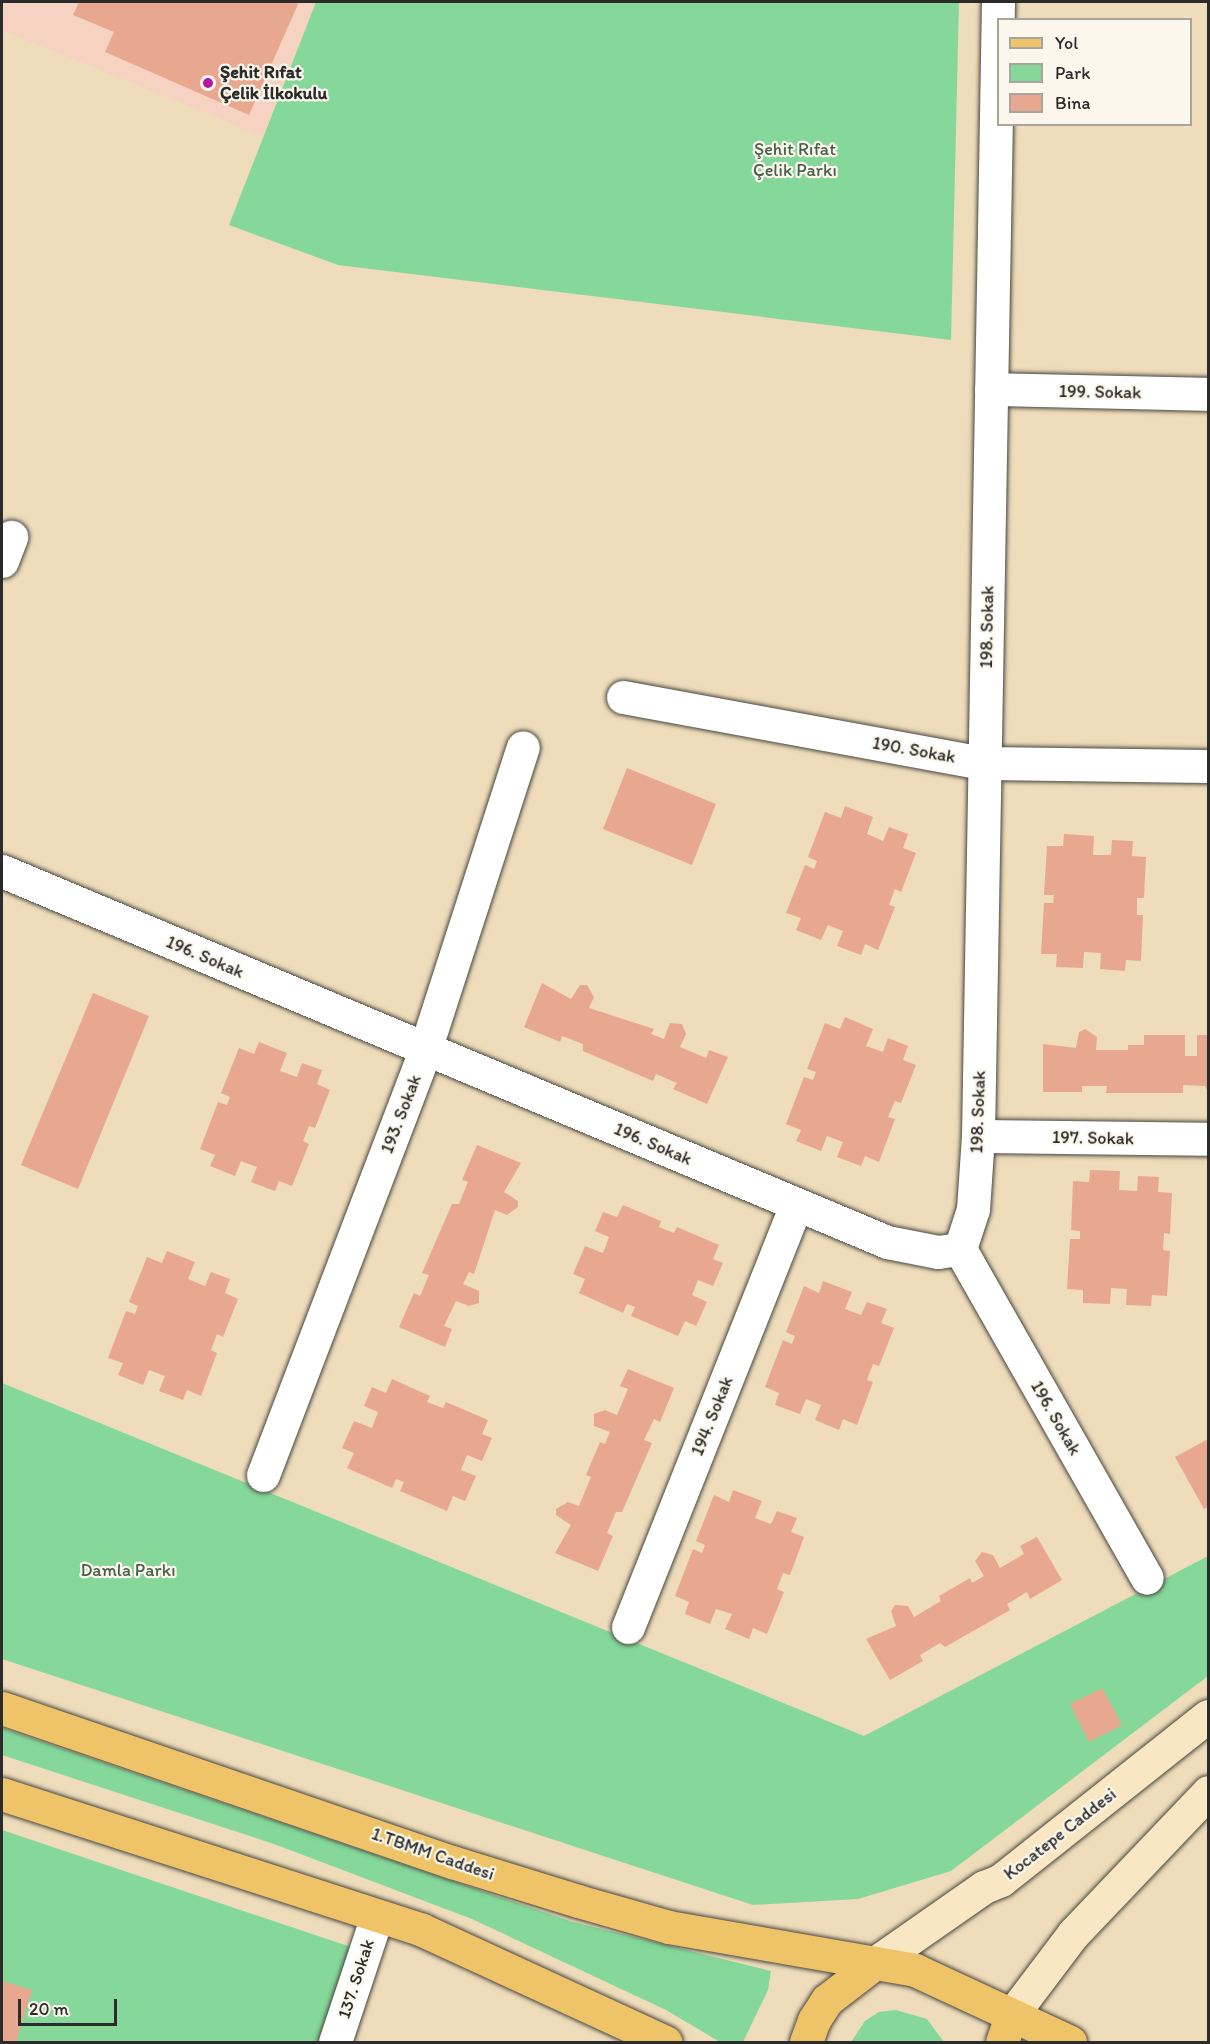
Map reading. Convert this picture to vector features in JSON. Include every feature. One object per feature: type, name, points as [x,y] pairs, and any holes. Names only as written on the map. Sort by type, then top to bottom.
[{"type":"main road","name":"1.TBMM Caddesi","points":[[2,1708],[452,1862],[669,1927],[876,1963],[938,1979],[1007,2029]]},
{"type":"main road","name":"Kocatepe Caddesi","points":[[876,1963],[984,1887],[1001,1880],[1209,1716]]},
{"type":"main road","points":[[1070,2043],[1007,2029],[1073,1934],[1209,1792]]},
{"type":"main road","points":[[2,1794],[422,1930],[665,2043]]},
{"type":"main road","points":[[806,2043],[814,2020],[827,2000],[876,1963]]},
{"type":"street","name":"198. Sokak","points":[[998,2],[998,18]]},
{"type":"street","name":"198. Sokak","points":[[960,1249],[973,1209],[978,1136],[997,57]]},
{"type":"street","name":"199. Sokak","points":[[991,389],[1209,394]]},
{"type":"street","name":"190. Sokak","points":[[623,697],[984,763],[1209,766]]},
{"type":"street","name":"193. Sokak","points":[[263,1475],[425,1050],[523,747]]},
{"type":"street","name":"196. Sokak","points":[[3,876],[887,1242],[938,1252],[960,1249],[1147,1578]]},
{"type":"street","name":"197. Sokak","points":[[978,1136],[1209,1139]]},
{"type":"street","name":"194. Sokak","points":[[628,1627],[796,1204]]},
{"type":"street","name":"137. Sokak","points":[[335,2043],[377,1916]]},
{"type":"shaded area","name":"Şehit Rıfat Çelik İlkokulu","points":[[2,2],[316,2],[263,136],[2,30]]},
{"type":"green space","name":"Şehit Rıfat Çelik Parkı","points":[[316,2],[959,2],[951,340],[338,265],[229,225]]},
{"type":"green space","name":"Damla Parkı","points":[[2,1383],[864,1736],[1208,1556],[1208,1676],[951,1871],[858,1899],[753,1905],[2,1659]]},
{"type":"green space","points":[[2,1728],[573,1922],[771,1971],[768,1990],[743,2042],[720,2042],[666,2010],[472,1919],[274,1844],[2,1755]]},
{"type":"green space","points":[[2,1830],[357,1949],[321,2042],[2,2042]]},
{"type":"green space","points":[[896,2010],[927,2019],[944,2042],[851,2042],[865,2021],[879,2012]]},
{"type":"building","name":"Şehit Rıfat Çelik İlkokulu","points":[[79,2],[299,2],[249,115],[105,52],[114,32],[73,15]]},
{"type":"building","points":[[627,768],[716,804],[692,865],[603,829]]},
{"type":"building","points":[[845,806],[873,817],[867,834],[883,841],[889,827],[908,834],[903,848],[916,853],[901,892],[895,889],[889,905],[895,907],[878,950],[865,944],[861,955],[837,946],[843,931],[828,925],[821,940],[796,930],[801,918],[786,913],[805,865],[814,869],[817,861],[808,857],[825,812],[841,818]]},
{"type":"building","points":[[1064,834],[1094,836],[1093,855],[1111,855],[1112,840],[1133,841],[1132,856],[1146,857],[1144,898],[1137,898],[1137,915],[1143,915],[1141,961],[1126,960],[1125,971],[1100,969],[1101,953],[1084,952],[1083,968],[1056,967],[1057,954],[1041,954],[1044,903],[1053,903],[1054,895],[1044,895],[1047,846],[1063,846]]},
{"type":"building","points":[[542,983],[571,999],[580,985],[587,985],[594,997],[589,1008],[654,1029],[651,1034],[664,1039],[670,1023],[682,1024],[686,1034],[680,1047],[706,1058],[709,1050],[728,1057],[707,1104],[673,1089],[677,1083],[656,1074],[653,1081],[583,1051],[583,1044],[562,1036],[560,1042],[524,1027]]},
{"type":"building","points":[[93,993],[149,1016],[78,1189],[21,1165]]},
{"type":"building","points":[[845,1017],[873,1029],[866,1046],[883,1052],[888,1038],[908,1046],[903,1060],[916,1065],[901,1103],[895,1101],[888,1117],[895,1119],[879,1162],[865,1156],[861,1166],[837,1157],[843,1142],[827,1136],[821,1151],[796,1141],[801,1130],[786,1124],[804,1077],[813,1080],[816,1072],[807,1069],[825,1023],[840,1029]]},
{"type":"building","points":[[1085,1029],[1097,1037],[1096,1050],[1128,1050],[1128,1045],[1144,1045],[1144,1035],[1185,1035],[1185,1056],[1197,1056],[1197,1035],[1208,1035],[1208,1092],[1205,1086],[1183,1085],[1183,1093],[1106,1093],[1107,1086],[1082,1086],[1082,1092],[1043,1092],[1043,1044],[1076,1048],[1079,1032]]},
{"type":"building","points":[[259,1042],[287,1053],[280,1071],[297,1077],[302,1063],[322,1070],[317,1084],[330,1090],[315,1128],[309,1126],[303,1141],[309,1144],[292,1186],[279,1181],[275,1191],[251,1182],[257,1167],[241,1161],[235,1176],[210,1166],[215,1155],[200,1149],[218,1102],[227,1105],[230,1097],[221,1093],[239,1048],[254,1054]]},
{"type":"building","points":[[477,1145],[521,1163],[504,1192],[518,1201],[518,1207],[507,1215],[495,1210],[474,1274],[469,1272],[463,1284],[479,1291],[479,1303],[469,1306],[456,1301],[444,1326],[452,1329],[445,1347],[399,1327],[414,1293],[420,1296],[429,1275],[422,1273],[452,1204],[459,1204],[468,1182],[462,1180]]},
{"type":"building","points":[[1090,1170],[1120,1171],[1119,1190],[1137,1191],[1138,1176],[1159,1177],[1158,1192],[1172,1193],[1170,1234],[1164,1233],[1163,1250],[1170,1251],[1167,1296],[1152,1295],[1151,1306],[1126,1305],[1127,1289],[1111,1288],[1110,1304],[1083,1303],[1083,1290],[1067,1289],[1070,1239],[1080,1239],[1080,1231],[1071,1230],[1073,1181],[1089,1182]]},
{"type":"building","points":[[623,1205],[661,1221],[659,1227],[674,1233],[677,1227],[719,1245],[713,1259],[723,1263],[713,1286],[698,1280],[692,1295],[707,1302],[696,1326],[685,1321],[678,1336],[631,1316],[635,1307],[627,1304],[623,1313],[579,1293],[585,1279],[573,1274],[585,1246],[603,1253],[609,1237],[595,1231],[603,1212],[617,1217]]},
{"type":"building","points":[[167,1251],[195,1262],[188,1279],[205,1286],[211,1272],[230,1279],[225,1293],[238,1299],[223,1337],[217,1334],[211,1350],[217,1353],[201,1396],[187,1390],[183,1400],[159,1391],[165,1376],[149,1370],[143,1385],[118,1375],[123,1363],[108,1358],[126,1311],[135,1314],[138,1306],[129,1302],[147,1257],[162,1263]]},
{"type":"building","points":[[823,1281],[852,1292],[845,1309],[861,1315],[867,1302],[887,1309],[881,1323],[894,1328],[879,1366],[873,1364],[867,1380],[873,1382],[857,1425],[843,1419],[839,1430],[815,1420],[821,1405],[806,1399],[800,1414],[775,1405],[779,1393],[765,1387],[783,1340],[792,1344],[795,1336],[786,1332],[804,1286],[819,1293]]},
{"type":"building","points":[[628,1369],[674,1388],[660,1422],[654,1419],[644,1440],[652,1443],[622,1512],[616,1512],[607,1533],[613,1536],[598,1571],[555,1553],[571,1525],[556,1515],[556,1509],[568,1502],[579,1506],[591,1477],[586,1475],[600,1442],[605,1444],[610,1432],[594,1426],[594,1414],[605,1410],[617,1415],[628,1389],[620,1386]]},
{"type":"building","points":[[392,1379],[430,1396],[427,1402],[443,1408],[446,1402],[488,1420],[482,1434],[492,1438],[482,1461],[467,1455],[461,1470],[476,1476],[465,1501],[453,1496],[447,1511],[400,1491],[404,1482],[396,1479],[392,1488],[347,1468],[354,1453],[342,1448],[354,1421],[372,1428],[378,1412],[364,1406],[372,1387],[386,1393]]},
{"type":"building","points":[[1208,1439],[1208,1507],[1204,1509],[1175,1457]]},
{"type":"building","points":[[733,1490],[762,1501],[755,1518],[771,1524],[777,1511],[797,1518],[791,1532],[804,1537],[790,1575],[783,1573],[777,1589],[784,1592],[767,1634],[753,1628],[749,1639],[725,1629],[732,1614],[716,1609],[710,1624],[685,1614],[689,1602],[675,1596],[693,1549],[702,1553],[705,1545],[696,1541],[714,1495],[729,1502]]},
{"type":"building","points":[[1037,1537],[1062,1580],[1030,1599],[1027,1592],[1007,1604],[1010,1610],[945,1647],[940,1643],[920,1655],[923,1661],[890,1680],[866,1639],[896,1626],[891,1611],[895,1605],[908,1606],[914,1617],[941,1601],[939,1596],[970,1578],[972,1583],[984,1576],[975,1561],[982,1552],[993,1555],[1000,1568],[1024,1554],[1020,1546]]},
{"type":"building","points":[[1102,1688],[1122,1725],[1089,1742],[1070,1704]]},
{"type":"building","points":[[2,1981],[32,1990],[16,2042],[2,2042]]},
{"type":"place","name":"Şehit Rıfat Çelik İlkokulu","points":[[208,83]]}]
